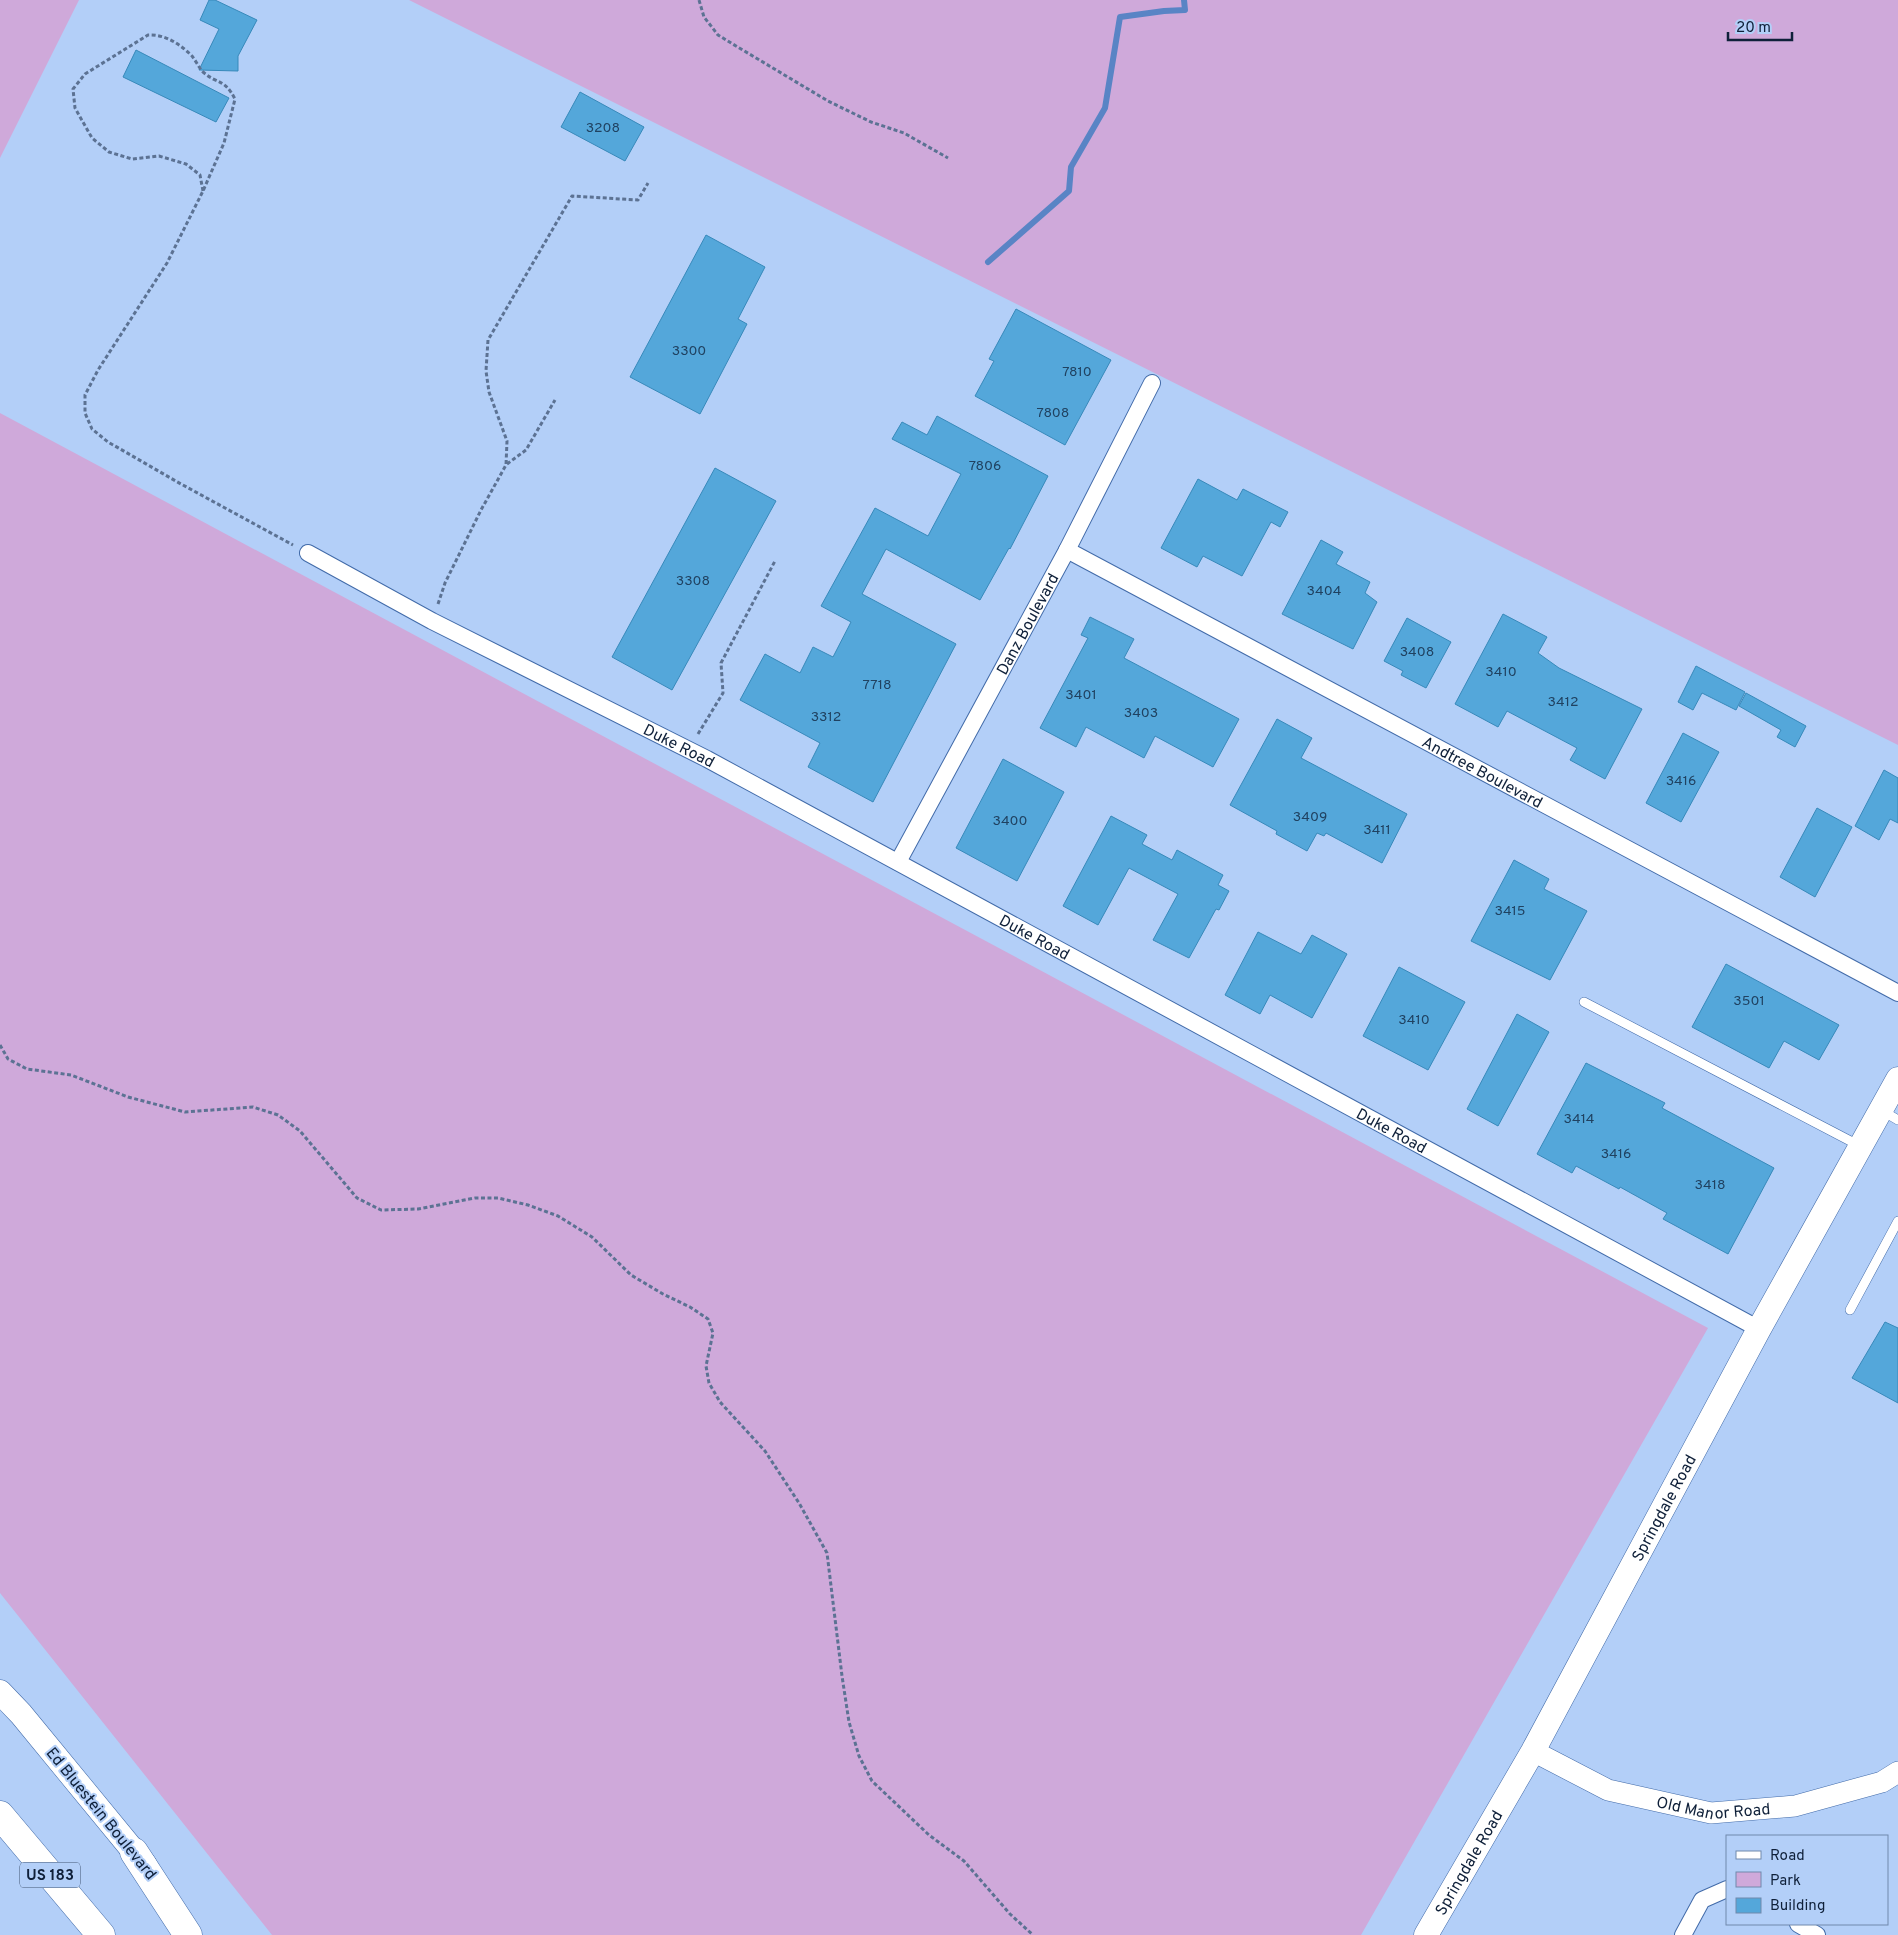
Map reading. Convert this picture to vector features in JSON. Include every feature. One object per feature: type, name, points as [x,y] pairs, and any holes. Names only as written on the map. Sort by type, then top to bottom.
[{"type":"highway","name":"US 183","points":[[0,1815],[101,1935]]},
{"type":"highway","points":[[134,1852],[188,1935]]},
{"type":"main road","name":"Springdale Road","points":[[1426,1935],[1533,1751],[1759,1329],[1861,1146],[1890,1115],[1898,1079]]},
{"type":"main road","name":"Ed Bluestein Boulevard","points":[[0,1692],[21,1714],[202,1935]]},
{"type":"street","name":"Danz Boulevard","points":[[898,862],[1067,550],[1152,383]]},
{"type":"street","name":"Andtree Boulevard","points":[[1067,550],[1898,993]]},
{"type":"street","name":"Duke Road","points":[[308,553],[432,621],[689,750],[1759,1329]]},
{"type":"street","name":"Old Manor Road","points":[[1533,1751],[1608,1790],[1711,1813],[1796,1806],[1882,1782],[1898,1772]]},
{"type":"street","points":[[1683,1935],[1702,1900],[1726,1889]]},
{"type":"street","points":[[1800,1925],[1817,1935]]},
{"type":"lane","points":[[1584,1002],[1861,1146]]},
{"type":"lane","points":[[1850,1310],[1898,1221]]},
{"type":"path","points":[[699,0],[704,18],[718,35],[828,101],[871,122],[904,133],[948,158]]},
{"type":"path","points":[[203,191],[200,175],[186,164],[159,156],[132,159],[109,152],[92,138],[75,108],[72,89],[84,74],[148,35],[158,34],[178,44],[191,56],[203,72],[228,86],[235,99],[224,143],[203,191],[167,263],[98,370],[85,395],[85,413],[92,429],[108,442],[180,484],[308,553]]},
{"type":"path","points":[[506,465],[507,441],[489,392],[486,371],[488,340],[572,196],[638,200],[648,183]]},
{"type":"path","points":[[432,621],[445,583],[481,510],[506,465],[526,450],[555,400]]},
{"type":"path","points":[[689,750],[723,693],[721,663],[775,561]]},
{"type":"path","points":[[0,1045],[8,1059],[27,1069],[71,1075],[128,1097],[185,1112],[252,1107],[278,1115],[300,1131],[357,1198],[381,1210],[418,1209],[475,1198],[498,1198],[528,1205],[558,1216],[592,1238],[631,1275],[708,1319],[713,1332],[706,1366],[709,1383],[720,1402],[765,1451],[799,1503],[827,1554],[849,1722],[859,1756],[872,1781],[929,1835],[964,1861],[1010,1914],[1033,1935]]},
{"type":"green space","points":[[0,0],[79,0],[0,158]]},
{"type":"green space","points":[[409,0],[1898,0],[1898,745]]},
{"type":"green space","points":[[0,413],[1708,1328],[1361,1935],[272,1935],[0,1593]]},
{"type":"building","points":[[209,0],[215,0],[257,20],[238,56],[238,71],[199,70],[219,29],[200,20]]},
{"type":"building","points":[[136,50],[229,98],[216,122],[123,77]]},
{"type":"building","points":[[580,92],[644,127],[625,161],[561,127]]},
{"type":"building","points":[[706,235],[765,267],[738,319],[747,324],[700,414],[630,377]]},
{"type":"building","points":[[1016,309],[1111,360],[1065,445],[975,396],[994,361],[989,359]]},
{"type":"building","points":[[937,416],[1048,476],[1010,549],[980,600],[886,549],[862,594],[956,644],[873,802],[808,767],[820,743],[740,700],[765,654],[800,673],[813,647],[833,657],[851,622],[821,606],[875,508],[928,536],[961,474],[892,439],[902,422],[927,435]]},
{"type":"building","points":[[715,468],[776,501],[672,690],[612,657]]},
{"type":"building","points":[[1198,479],[1237,500],[1243,489],[1288,512],[1280,527],[1271,522],[1242,576],[1203,556],[1197,567],[1161,548]]},
{"type":"building","points":[[1321,540],[1343,552],[1336,564],[1370,582],[1365,593],[1377,602],[1353,649],[1282,614]]},
{"type":"building","points":[[1503,614],[1547,637],[1538,653],[1559,668],[1642,709],[1605,779],[1570,760],[1577,748],[1507,711],[1498,727],[1455,704]]},
{"type":"building","points":[[1090,617],[1134,639],[1124,658],[1239,719],[1213,767],[1155,736],[1144,758],[1086,727],[1076,747],[1040,728],[1088,638],[1081,635]]},
{"type":"building","points":[[1407,618],[1451,642],[1426,688],[1401,675],[1403,671],[1384,661]]},
{"type":"building","points":[[1696,666],[1745,692],[1736,710],[1702,693],[1693,710],[1678,702]]},
{"type":"building","points":[[1746,693],[1806,726],[1795,747],[1777,737],[1781,730],[1739,706]]},
{"type":"building","points":[[1277,719],[1312,738],[1301,758],[1407,814],[1382,863],[1326,833],[1324,836],[1317,833],[1307,851],[1276,834],[1277,831],[1230,805]]},
{"type":"building","points":[[1683,733],[1719,752],[1681,822],[1646,803]]},
{"type":"building","points":[[1003,759],[1064,792],[1017,881],[956,848]]},
{"type":"building","points":[[1884,770],[1898,778],[1898,823],[1890,819],[1879,840],[1855,826]]},
{"type":"building","points":[[1817,808],[1852,827],[1815,897],[1780,877]]},
{"type":"building","points":[[1111,816],[1147,835],[1142,844],[1172,860],[1177,850],[1223,875],[1218,885],[1229,891],[1219,910],[1216,909],[1189,958],[1153,940],[1178,894],[1129,868],[1098,925],[1063,906]]},
{"type":"building","points":[[1514,860],[1549,879],[1544,889],[1587,911],[1550,980],[1471,941]]},
{"type":"building","points":[[1258,932],[1301,954],[1312,935],[1347,954],[1312,1018],[1270,995],[1260,1014],[1225,995]]},
{"type":"building","points":[[1726,964],[1839,1025],[1819,1060],[1784,1041],[1769,1068],[1692,1027]]},
{"type":"building","points":[[1399,967],[1465,1002],[1428,1070],[1363,1036]]},
{"type":"building","points":[[1517,1014],[1549,1032],[1498,1126],[1467,1109]]},
{"type":"building","points":[[1586,1063],[1665,1103],[1662,1108],[1774,1168],[1728,1254],[1663,1219],[1667,1213],[1620,1187],[1619,1189],[1576,1166],[1572,1173],[1537,1154]]},
{"type":"building","points":[[1885,1322],[1898,1328],[1898,1403],[1852,1378]]},
{"type":"waterway","points":[[988,262],[1069,191],[1071,167],[1105,108],[1120,17],[1185,10],[1184,0]]}]
